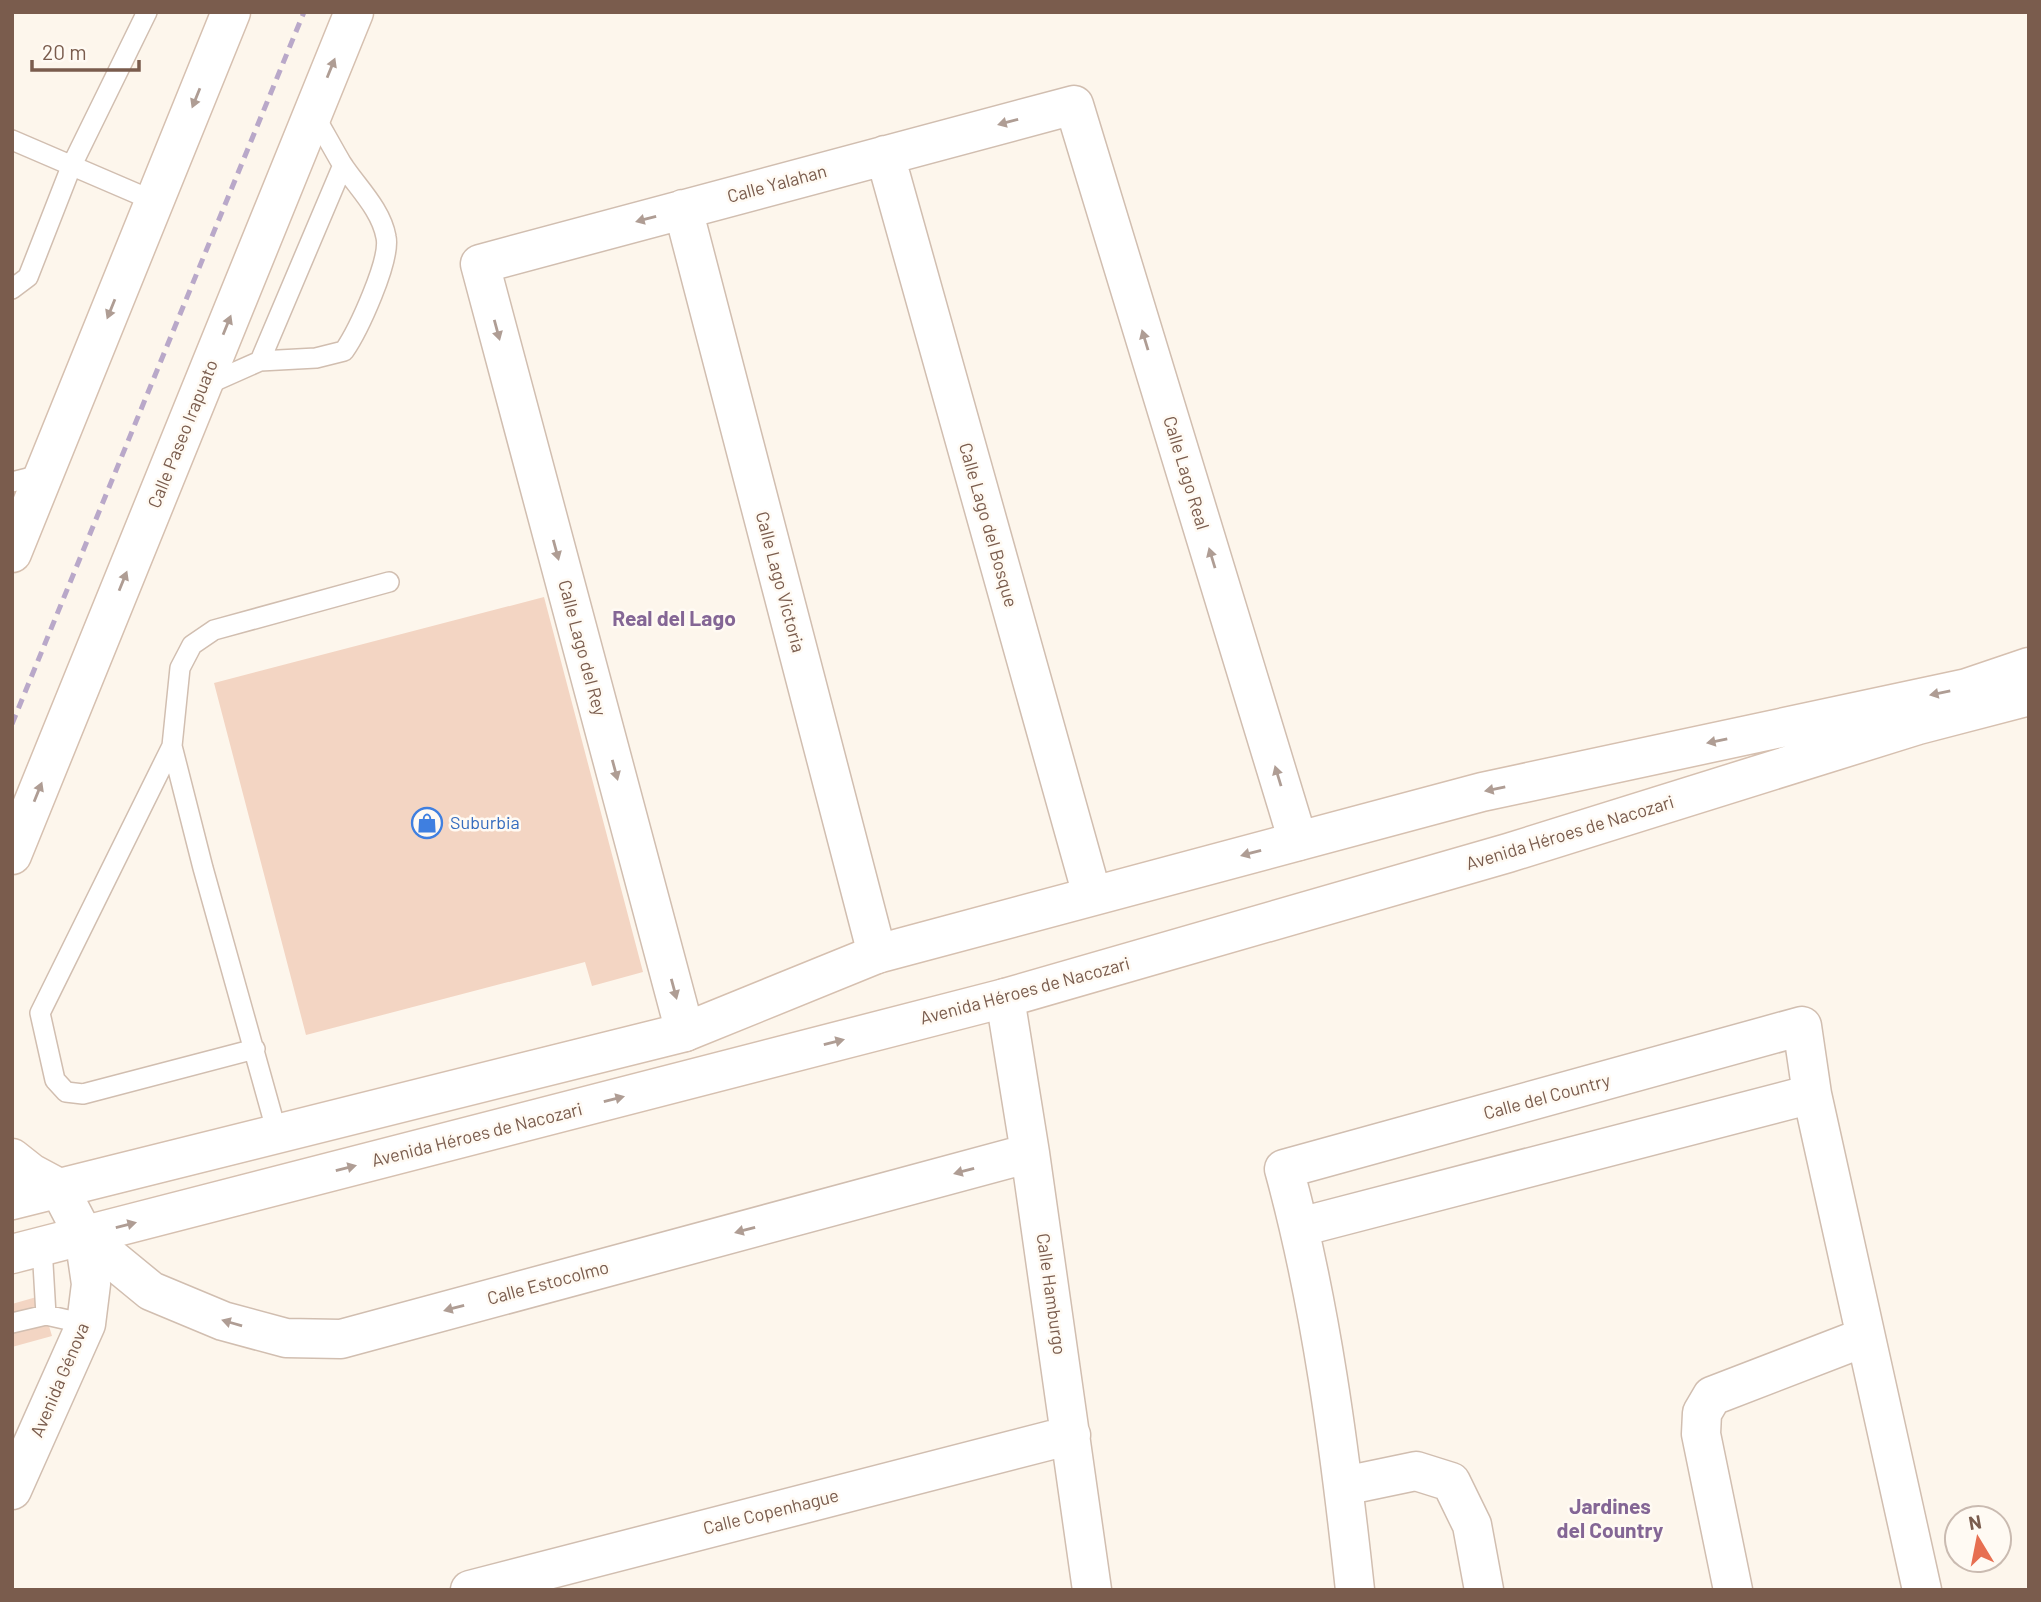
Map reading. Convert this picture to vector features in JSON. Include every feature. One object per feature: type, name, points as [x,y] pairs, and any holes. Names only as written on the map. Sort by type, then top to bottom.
[{"type":"street","points":[[16,539],[28,478],[154,201],[230,12]]},
{"type":"street","name":"Calle Paseo Irapuato","points":[[12,855],[354,12]]},
{"type":"street","name":"Calle Yalahan","points":[[480,264],[1074,105]]},
{"type":"street","name":"Calle Lago Real","points":[[1074,105],[1298,841]]},
{"type":"street","name":"Calle Lago del Bosque","points":[[885,155],[1092,895]]},
{"type":"street","name":"Calle Lago Victoria","points":[[683,209],[877,954]]},
{"type":"street","name":"Calle Lago del Rey","points":[[480,264],[685,1032]]},
{"type":"street","name":"Avenida Héroes de Nacozari","points":[[12,1200],[685,1032],[877,954],[1482,792],[1966,688],[2028,685]]},
{"type":"street","name":"Avenida Héroes de Nacozari","points":[[27,1250],[1004,999],[1508,853],[1918,725],[2028,685]]},
{"type":"street","name":"Calle Hamburgo","points":[[1004,999],[1030,1153],[1092,1590]]},
{"type":"street","name":"Calle del Country","points":[[1355,1590],[1344,1486],[1300,1227],[1284,1169],[1802,1026],[1812,1094],[1922,1590]]},
{"type":"street","points":[[1300,1227],[1812,1094]]},
{"type":"street","name":"Calle Estocolmo","points":[[84,1236],[151,1291],[223,1321],[286,1338],[341,1339],[1030,1153]]},
{"type":"street","points":[[12,1158],[31,1173],[59,1188]]},
{"type":"street","name":"Avenida Génova","points":[[12,1490],[86,1324],[91,1284],[84,1236],[59,1188]]},
{"type":"street","points":[[1733,1590],[1701,1434],[1702,1413],[1712,1396],[1865,1337]]},
{"type":"street","name":"Calle Copenhague","points":[[470,1590],[1071,1435]]},
{"type":"street","points":[[1344,1486],[1416,1471],[1451,1482],[1472,1525],[1484,1590]]},
{"type":"lane","points":[[12,289],[28,276],[71,167],[147,12]]},
{"type":"lane","points":[[202,386],[260,361],[316,358],[344,351],[358,330],[381,267],[387,239],[379,216],[343,164],[313,113]]},
{"type":"lane","points":[[12,140],[154,201]]},
{"type":"lane","points":[[260,361],[343,164]]},
{"type":"lane","points":[[278,1133],[203,868],[172,746],[180,668],[192,645],[214,630],[389,583]]},
{"type":"lane","points":[[172,746],[40,1013],[55,1080],[66,1092],[83,1094],[255,1049]]},
{"type":"lane","points":[[27,1250],[46,1315]]},
{"type":"lane","points":[[12,1323],[46,1315],[86,1324]]},
{"type":"building","name":"Suburbia","points":[[544,597],[643,972],[592,986],[585,962],[306,1035],[214,683]]},
{"type":"building","points":[[40,1296],[52,1336],[12,1347],[12,1304]]},
{"type":"railway","points":[[12,724],[304,12]]},
{"type":"place","name":"Suburbia","points":[[427,823]]},
{"type":"district","name":"Real del Lago","points":[[674,619]]},
{"type":"district","name":"Jardines del Country","points":[[1610,1519]]}]
